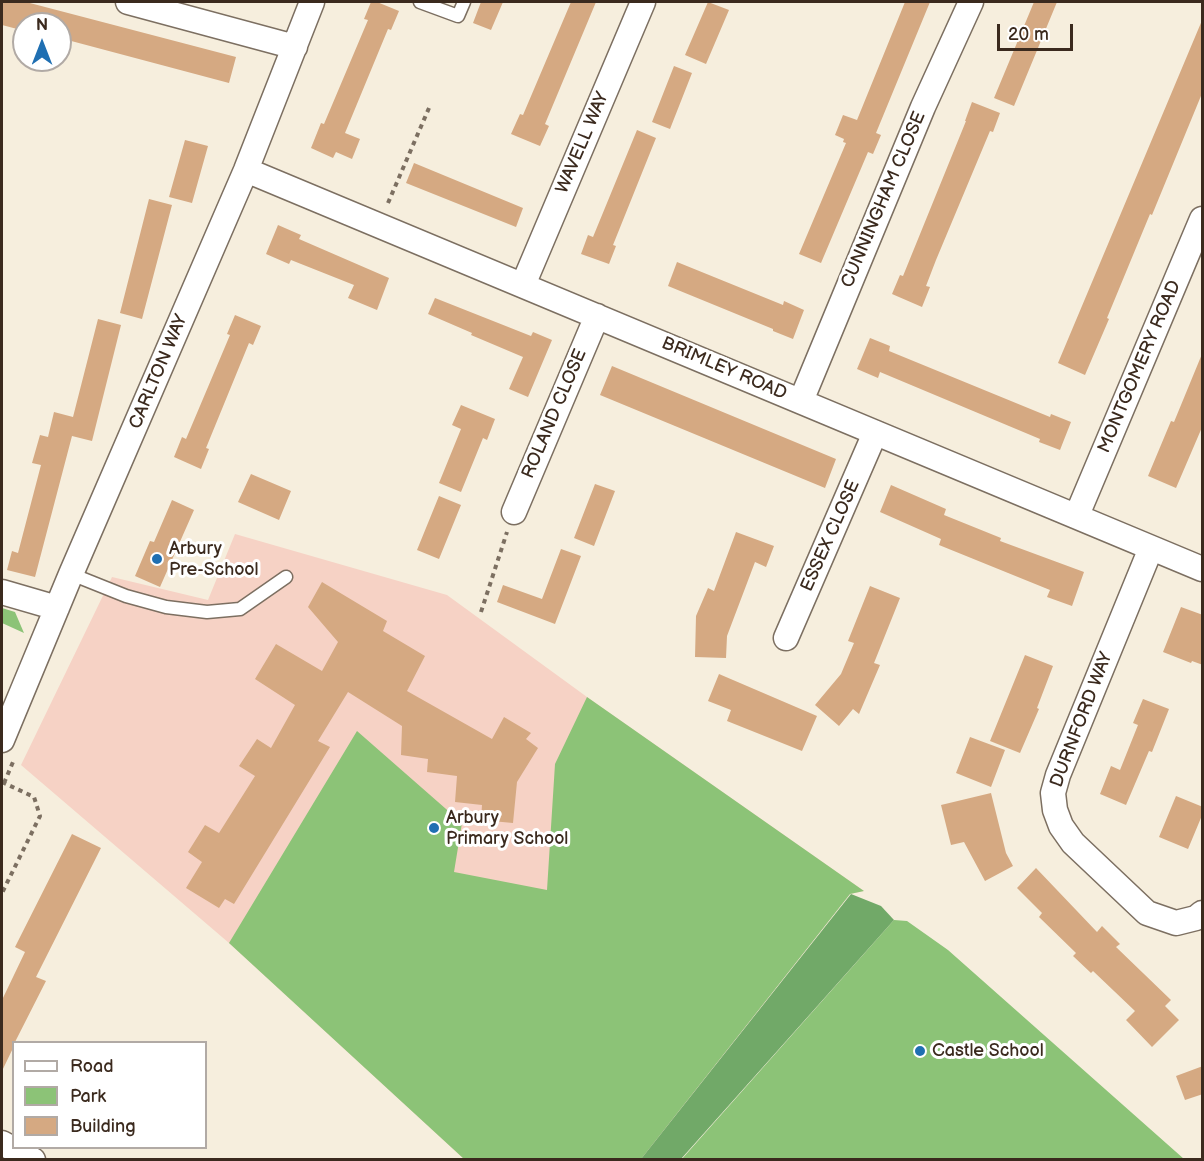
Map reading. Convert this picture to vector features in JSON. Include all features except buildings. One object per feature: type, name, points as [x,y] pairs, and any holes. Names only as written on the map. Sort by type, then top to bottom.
[{"type":"street","points":[[128,2],[295,47]]},
{"type":"street","name":"CARLTON WAY","points":[[2,740],[71,574],[246,170],[312,2]]},
{"type":"street","name":"WAVELL WAY","points":[[523,285],[643,2]]},
{"type":"street","name":"CUNNINGHAM CLOSE","points":[[801,401],[923,107],[971,2]]},
{"type":"street","name":"BRIMLEY ROAD","points":[[246,170],[1203,569]]},
{"type":"street","name":"MONTGOMERY ROAD","points":[[1077,515],[1203,219]]},
{"type":"street","name":"ROLAND CLOSE","points":[[513,512],[597,316]]},
{"type":"street","name":"ESSEX CLOSE","points":[[786,638],[875,433]]},
{"type":"street","name":"DURNFORD WAY","points":[[1151,548],[1058,775],[1053,793],[1055,810],[1061,825],[1073,843],[1147,913],[1176,922],[1196,918],[1203,914]]},
{"type":"street","points":[[2,592],[57,608]]},
{"type":"street","points":[[13,1149],[33,1160]]},
{"type":"lane","points":[[420,2],[458,16],[464,2]]},
{"type":"lane","points":[[71,574],[126,596],[166,607],[207,612],[240,609],[286,577]]},
{"type":"path","points":[[380,224],[429,108]]},
{"type":"path","points":[[481,612],[513,512]]},
{"type":"path","points":[[2,782],[34,797],[40,816],[2,893]]},
{"type":"shaded area","name":"Arbury Primary School","points":[[235,534],[447,595],[587,697],[864,891],[850,894],[641,1159],[464,1159],[229,943],[21,765],[112,577],[208,600]]},
{"type":"green space","points":[[2,608],[15,612],[24,633],[2,623]]},
{"type":"green space","points":[[587,697],[864,891],[850,894],[641,1159],[464,1159],[229,943],[357,731],[462,823],[454,872],[547,890],[555,764]]},
{"type":"green space","points":[[851,894],[881,906],[894,920],[681,1159],[641,1159]]},
{"type":"green space","name":"Castle School","points":[[894,920],[907,921],[948,950],[1184,1159],[681,1160]]},
{"type":"place","name":"Arbury Pre-School","points":[[157,559]]},
{"type":"place","name":"Arbury Primary School","points":[[434,828]]},
{"type":"place","name":"Castle School","points":[[920,1051]]}]
